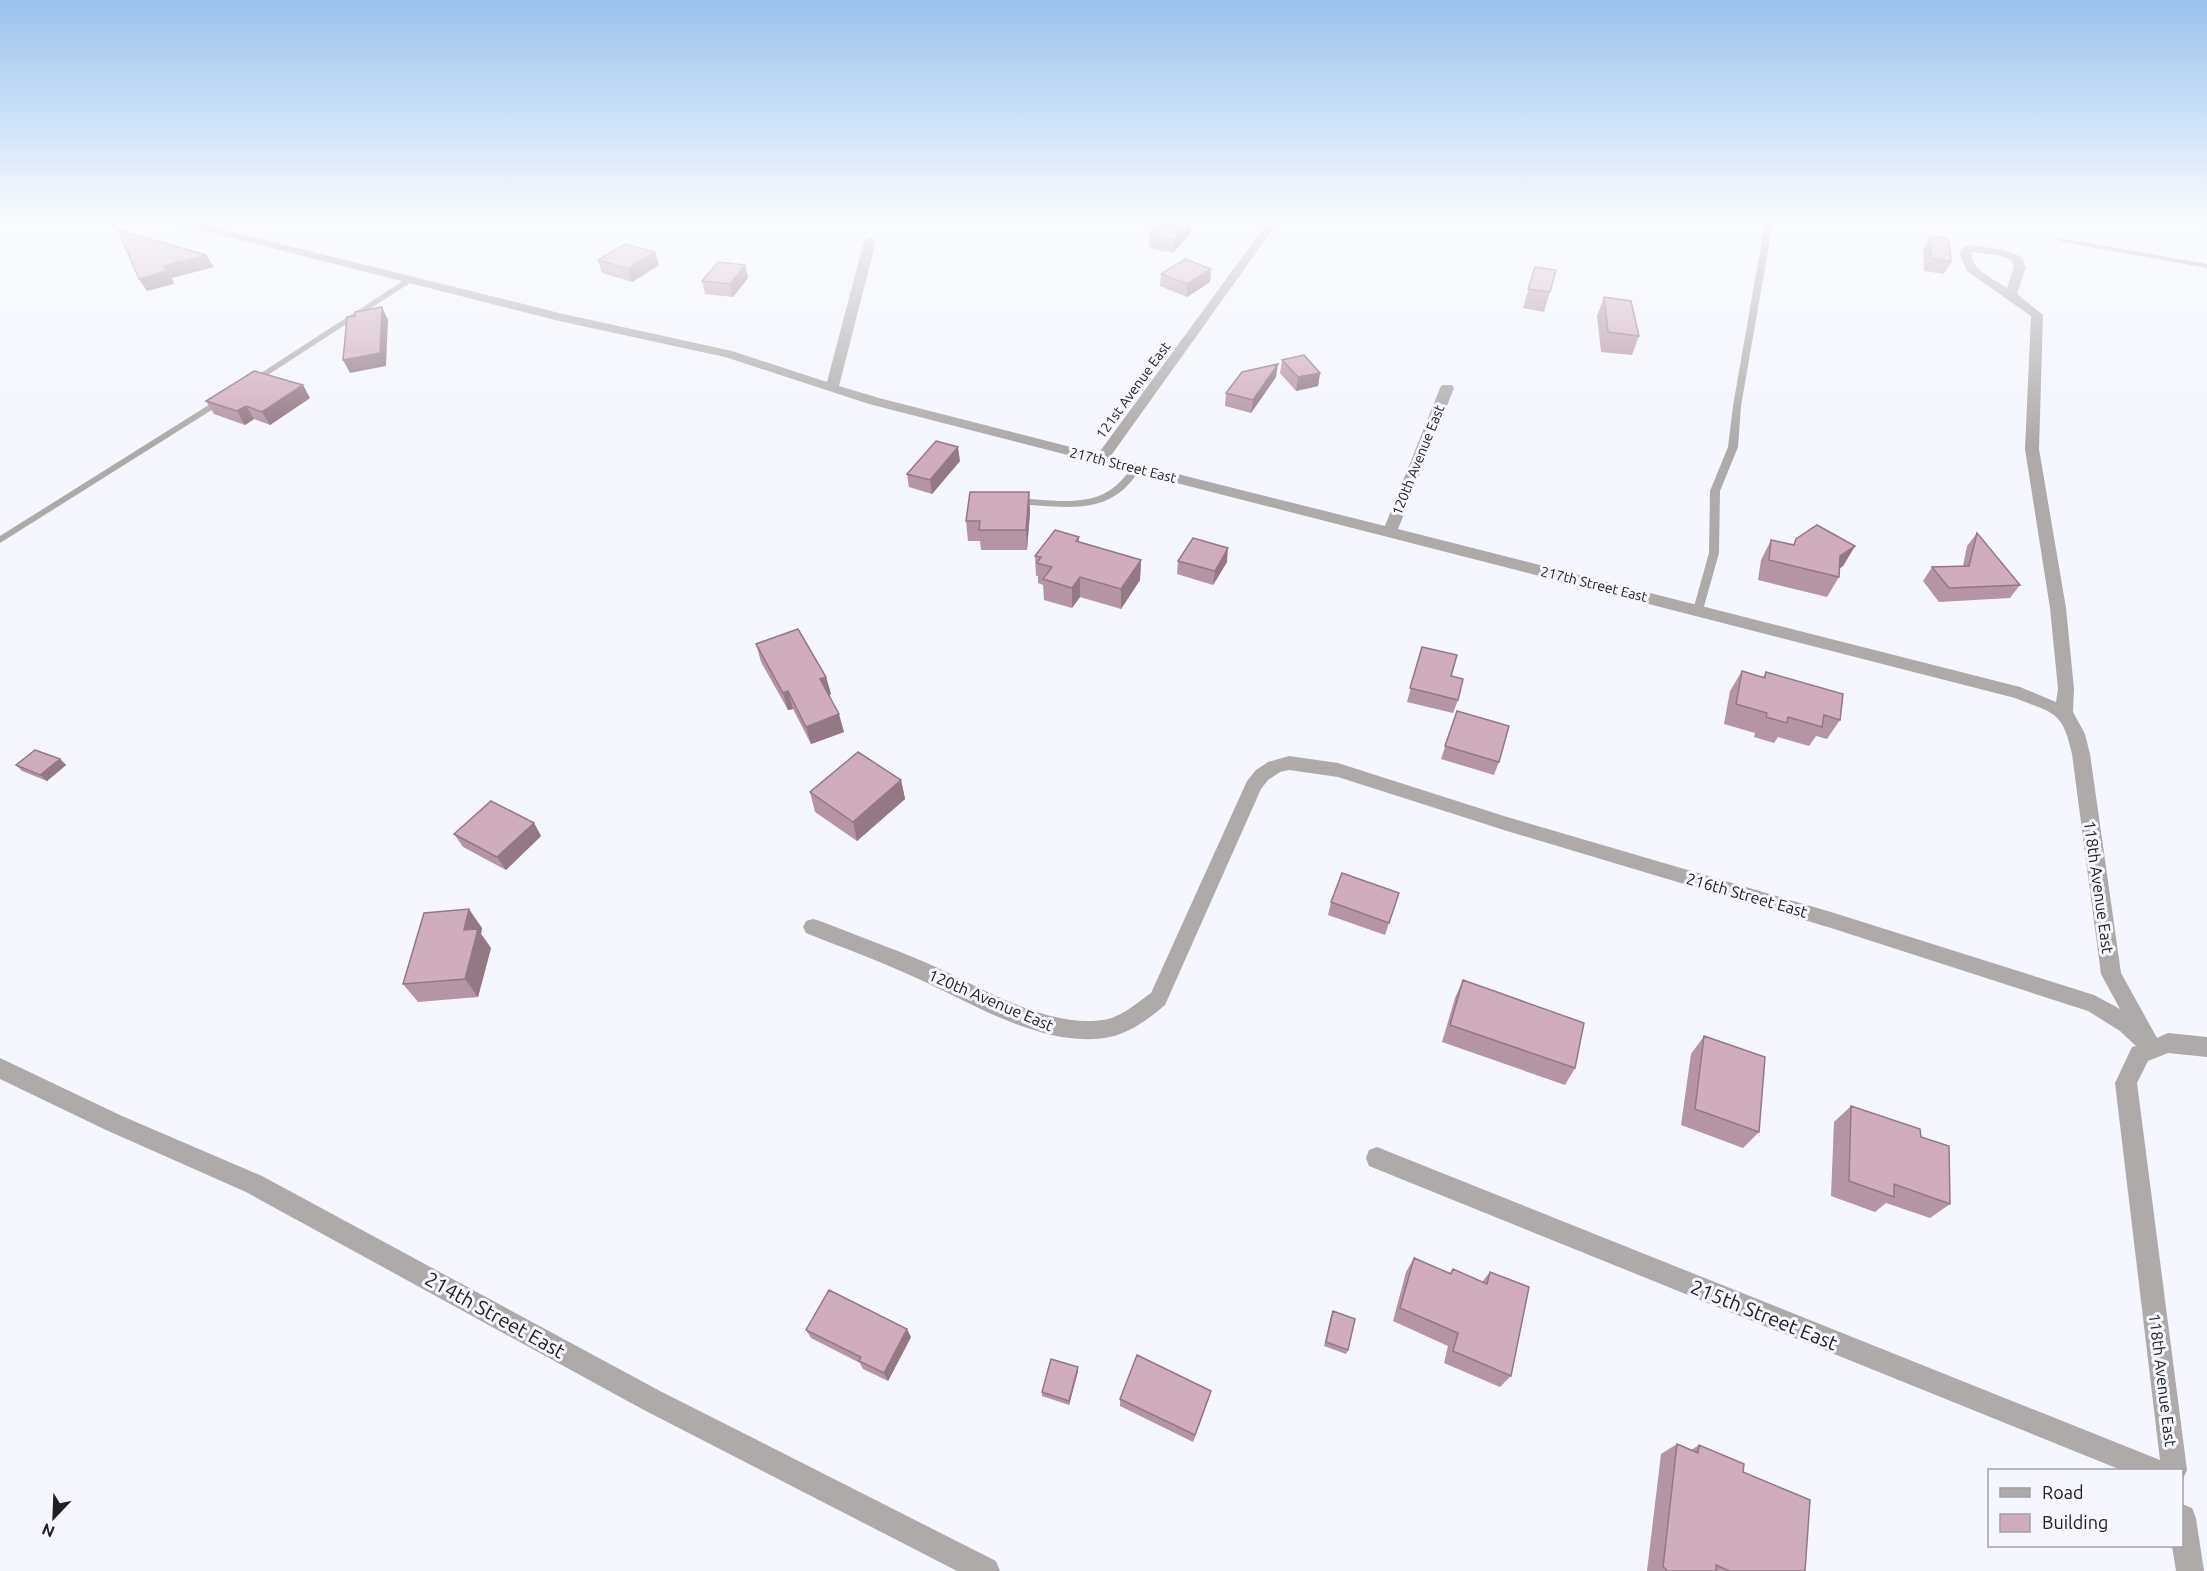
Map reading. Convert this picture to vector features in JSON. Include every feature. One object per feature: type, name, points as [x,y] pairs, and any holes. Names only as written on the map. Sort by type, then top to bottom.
[{"type":"street","name":"217th Street East","points":[[477,295],[664,342],[728,354],[832,389],[2020,693],[2064,712]]},
{"type":"street","points":[[832,389],[856,295]]},
{"type":"street","name":"121st Avenue East","points":[[1101,459],[1220,295]]},
{"type":"street","name":"118th Avenue East","points":[[2011,295],[2035,311],[2037,315],[2032,449],[2058,608],[2066,689],[2064,712],[2076,734],[2081,754],[2111,974],[2155,1049],[2140,1054],[2126,1083],[2174,1469]]},
{"type":"street","name":"120th Avenue East","points":[[1390,532],[1447,388]]},
{"type":"street","name":"216th Street East","points":[[1275,767],[1289,763],[1338,770],[1518,827],[1831,920],[2094,1004],[2127,1024],[2155,1049]]},
{"type":"street","name":"120th Avenue East","points":[[813,927],[918,969],[1024,1017],[1060,1029],[1110,1028],[1137,1015],[1158,999],[1252,786],[1262,775],[1275,767]]},
{"type":"street","points":[[2155,1049],[2168,1043],[2207,1047]]},
{"type":"street","name":"214th Street East","points":[[0,1068],[114,1123],[254,1184],[651,1400],[986,1571]]},
{"type":"street","name":"215th Street East","points":[[1377,1158],[2150,1469]]},
{"type":"street","points":[[2183,1530],[2190,1571]]},
{"type":"lane","points":[[242,387],[386,295]]},
{"type":"lane","points":[[1698,610],[1714,553],[1715,491],[1733,447],[1737,406],[1756,295]]},
{"type":"lane","points":[[0,540],[233,393]]},
{"type":"lane","points":[[1008,501],[1087,501],[1107,497],[1119,489],[1137,468]]},
{"type":"building","points":[[1604,297],[1631,301],[1639,336],[1608,332]]},
{"type":"building","points":[[382,307],[380,353],[343,360],[347,317],[355,316],[355,312]]},
{"type":"building","points":[[1304,355],[1320,373],[1298,377],[1282,360]]},
{"type":"building","points":[[1278,364],[1253,400],[1226,393],[1242,372]]},
{"type":"building","points":[[254,371],[303,385],[262,412],[246,406],[237,411],[206,401]]},
{"type":"building","points":[[936,441],[958,447],[930,480],[907,474]]},
{"type":"building","points":[[970,492],[1029,492],[1026,530],[979,530],[980,521],[966,521]]},
{"type":"building","points":[[1817,525],[1855,546],[1840,556],[1839,577],[1769,560],[1771,540],[1794,545],[1796,539]]},
{"type":"building","points":[[1055,530],[1079,537],[1076,541],[1141,560],[1121,589],[1080,577],[1072,588],[1043,579],[1052,567],[1037,563],[1041,557],[1035,556]]},
{"type":"building","points":[[1977,533],[2020,585],[1949,588],[1932,567],[1969,566]]},
{"type":"building","points":[[1193,538],[1228,548],[1215,571],[1178,561]]},
{"type":"building","points":[[798,629],[826,677],[820,679],[839,714],[806,727],[788,691],[783,693],[756,644]]},
{"type":"building","points":[[1422,647],[1457,655],[1451,676],[1463,679],[1458,700],[1410,688]]},
{"type":"building","points":[[1742,671],[1765,678],[1766,672],[1843,694],[1840,720],[1824,715],[1822,727],[1788,717],[1787,723],[1766,717],[1767,713],[1736,704]]},
{"type":"building","points":[[1457,711],[1509,726],[1499,762],[1445,746]]},
{"type":"building","points":[[35,750],[60,759],[40,775],[16,765]]},
{"type":"building","points":[[858,752],[901,780],[853,822],[810,792]]},
{"type":"building","points":[[491,801],[534,823],[497,857],[454,834]]},
{"type":"building","points":[[1342,873],[1399,893],[1389,923],[1331,902]]},
{"type":"building","points":[[469,909],[464,930],[478,929],[465,979],[403,984],[424,913]]},
{"type":"building","points":[[1463,980],[1584,1023],[1575,1068],[1450,1025]]},
{"type":"building","points":[[1704,1036],[1765,1057],[1759,1132],[1695,1109]]},
{"type":"building","points":[[1851,1106],[1920,1129],[1921,1137],[1949,1146],[1950,1204],[1894,1184],[1894,1197],[1849,1181]]},
{"type":"building","points":[[1414,1258],[1451,1274],[1453,1269],[1487,1284],[1490,1272],[1529,1287],[1511,1376],[1453,1351],[1458,1333],[1400,1308]]},
{"type":"building","points":[[829,1290],[907,1329],[884,1373],[859,1361],[861,1357],[806,1330]]},
{"type":"building","points":[[1333,1311],[1355,1319],[1348,1350],[1326,1342]]},
{"type":"building","points":[[1137,1355],[1211,1391],[1195,1435],[1120,1399]]},
{"type":"building","points":[[1051,1359],[1078,1367],[1069,1401],[1042,1392]]},
{"type":"building","points":[[1677,1444],[1698,1453],[1699,1445],[1744,1464],[1743,1472],[1810,1500],[1805,1571],[1729,1571],[1716,1565],[1716,1571],[1666,1571],[1663,1567]]}]
